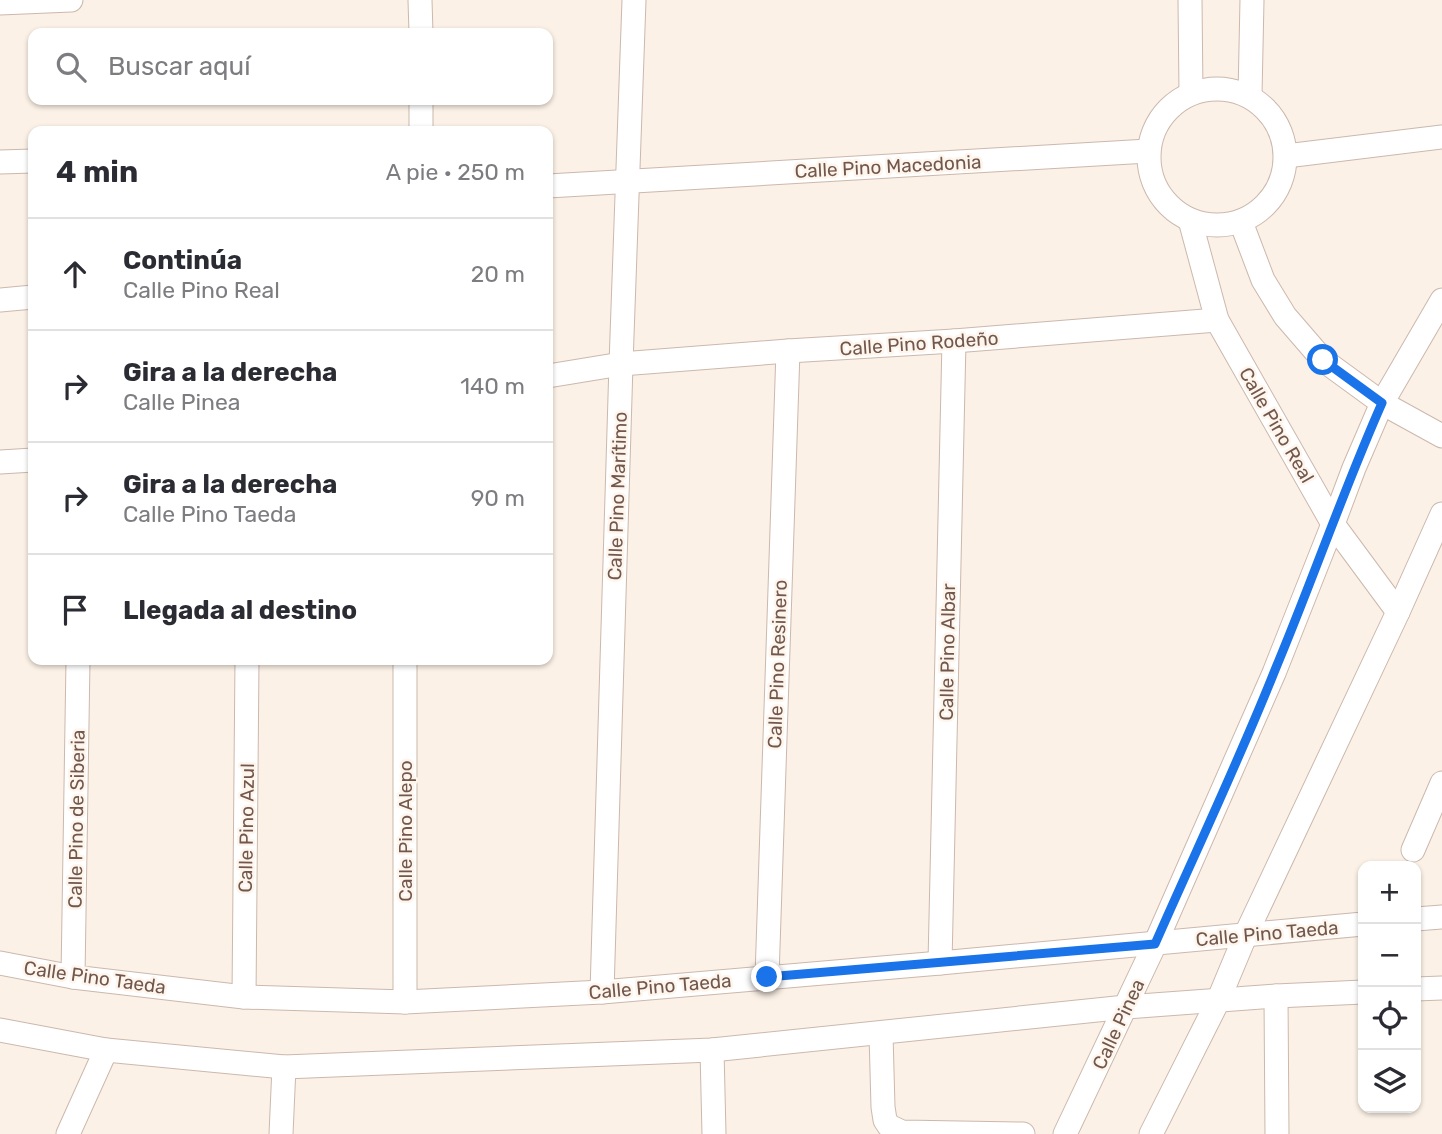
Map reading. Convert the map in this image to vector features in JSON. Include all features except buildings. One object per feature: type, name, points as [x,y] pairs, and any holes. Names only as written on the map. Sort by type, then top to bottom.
[{"type":"street","points":[[0,3],[71,0]]},
{"type":"street","points":[[420,0],[421,28]]},
{"type":"street","name":"Calle Pino Marítimo","points":[[602,992],[634,0]]},
{"type":"street","points":[[1190,0],[1191,93]]},
{"type":"street","points":[[1250,95],[1252,0]]},
{"type":"street","points":[[1207,89],[1231,89],[1250,95],[1273,117],[1282,135],[1286,156],[1283,177],[1274,196],[1259,211],[1241,222],[1215,226],[1190,220],[1171,209],[1157,192],[1150,173],[1148,151],[1152,133],[1161,116],[1174,103],[1191,93],[1207,89]]},
{"type":"street","points":[[421,105],[421,126]]},
{"type":"street","points":[[1286,156],[1442,137]]},
{"type":"street","name":"Calle Pino Macedonia","points":[[553,186],[1148,151]]},
{"type":"street","points":[[0,162],[28,162]]},
{"type":"street","name":"Calle Pino Real","points":[[1190,220],[1217,320],[1333,524],[1398,612]]},
{"type":"street","points":[[1241,222],[1262,280],[1285,316],[1323,360],[1382,403],[1442,436]]},
{"type":"street","points":[[0,300],[28,297]]},
{"type":"street","name":"Calle Pinea","points":[[1065,1134],[1155,944],[1274,673],[1382,403],[1442,300]]},
{"type":"street","name":"Calle Pino Rodeño","points":[[553,375],[621,364],[1217,320]]},
{"type":"street","name":"Calle Pino Albar","points":[[940,963],[954,341]]},
{"type":"street","name":"Calle Pino Resinero","points":[[767,977],[788,351]]},
{"type":"street","points":[[0,462],[28,460]]},
{"type":"street","points":[[1151,1134],[1218,1001],[1246,934],[1442,514]]},
{"type":"street","name":"Calle Pino de Siberia","points":[[73,977],[78,665]]},
{"type":"street","name":"Calle Pino Azul","points":[[244,997],[247,665]]},
{"type":"street","name":"Calle Pino Alepo","points":[[405,665],[405,1002]]},
{"type":"street","points":[[1413,850],[1440,791]]},
{"type":"street","points":[[1421,919],[1442,917]]},
{"type":"street","name":"Calle Pino Taeda","points":[[0,962],[73,977],[244,997],[405,1002],[602,992],[1358,924]]},
{"type":"street","points":[[1421,989],[1442,988]]},
{"type":"street","points":[[0,1030],[106,1050],[284,1067],[712,1051],[1126,1007],[1358,992]]},
{"type":"street","points":[[1276,996],[1277,1134]]},
{"type":"street","points":[[881,1034],[883,1107],[885,1120],[890,1126],[902,1132],[1023,1134]]},
{"type":"street","points":[[68,1134],[106,1050]]},
{"type":"street","points":[[712,1051],[714,1134]]},
{"type":"street","points":[[281,1134],[284,1067]]},
{"type":"route","points":[[767,977],[1155,944],[1274,673],[1382,403],[1323,360]]}]
